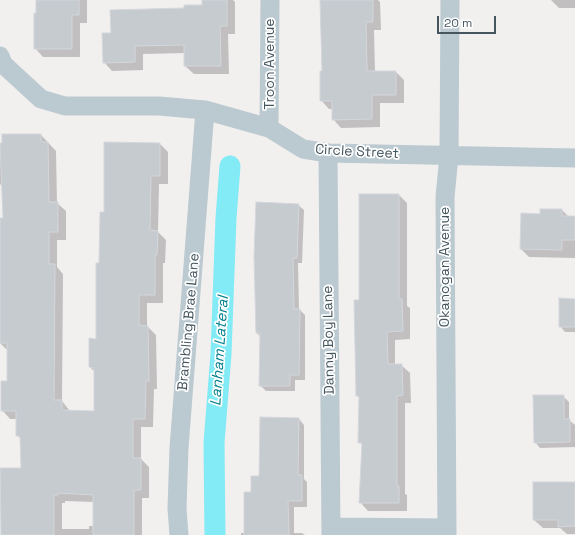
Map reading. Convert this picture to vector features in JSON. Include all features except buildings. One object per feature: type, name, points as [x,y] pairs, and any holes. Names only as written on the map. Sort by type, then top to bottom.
[{"type":"street","name":"Troon Avenue","points":[[270,0],[270,128]]},
{"type":"street","name":"Okanogan Avenue","points":[[447,532],[445,205],[450,156],[450,0]]},
{"type":"street","name":"Circle Street","points":[[3,68],[41,99],[65,106],[159,106],[205,110],[270,128],[303,149],[328,153],[575,158]]},
{"type":"street","name":"Brambling Brae Lane","points":[[179,535],[177,508],[179,448],[205,110]]},
{"type":"street","name":"Danny Boy Lane","points":[[328,153],[331,531],[447,532]]},
{"type":"waterway","name":"Lanham Lateral","points":[[215,535],[214,443],[221,354],[226,218],[230,166]]}]
